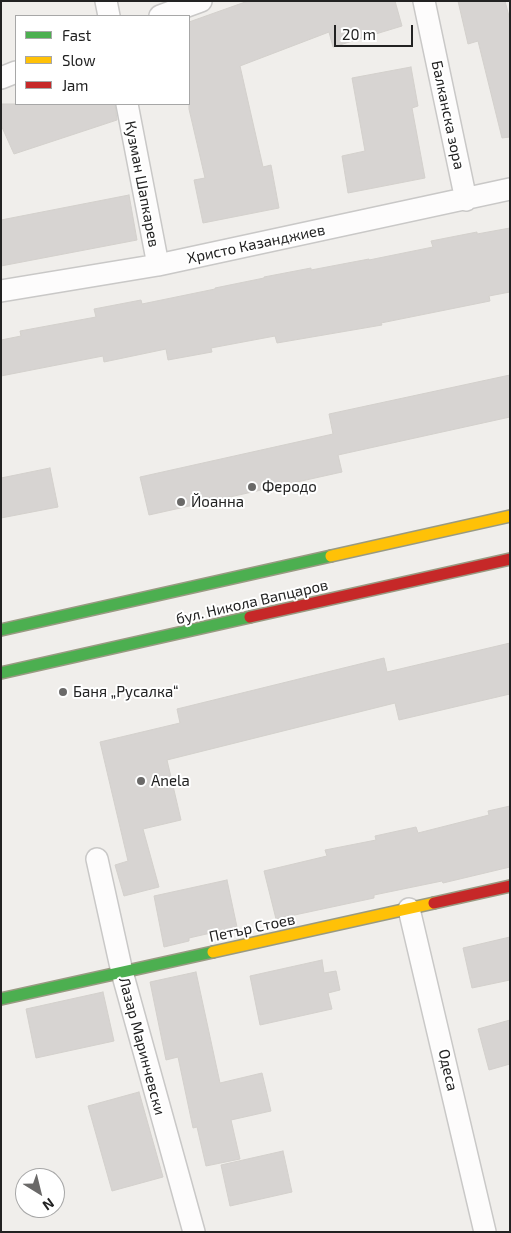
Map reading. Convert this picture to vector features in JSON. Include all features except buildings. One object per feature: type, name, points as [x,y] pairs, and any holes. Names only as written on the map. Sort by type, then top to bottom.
[{"type":"street","points":[[106,1],[110,15]]},
{"type":"street","points":[[163,15],[201,1]]},
{"type":"street","name":"Балканска зора","points":[[424,1],[466,200]]},
{"type":"street","points":[[1,78],[15,72]]},
{"type":"street","name":"Кузман Шапкарев","points":[[127,105],[158,265]]},
{"type":"street","name":"Христо Казанджиев","points":[[1,292],[158,265],[510,190]]},
{"type":"street","name":"бул. Никола Вапцаров","points":[[1,630],[510,516]]},
{"type":"street","name":"бул. Никола Вапцаров","points":[[1,673],[510,559]]},
{"type":"street","name":"Лазар Маринчевски","points":[[97,860],[122,972],[194,1232]]},
{"type":"street","name":"Петър Стоев","points":[[1,999],[510,886]]},
{"type":"street","name":"Одеса","points":[[409,909],[485,1232]]},
{"type":"traffic: fast","points":[[1,630],[331,556]]},
{"type":"traffic: fast","points":[[1,673],[250,617]]},
{"type":"traffic: fast","points":[[1,999],[213,952]]},
{"type":"traffic: slow","points":[[331,556],[510,516]]},
{"type":"traffic: slow","points":[[213,952],[434,903]]},
{"type":"traffic: jam","points":[[250,617],[510,559]]},
{"type":"traffic: jam","points":[[434,903],[510,886]]},
{"type":"place","name":"Феродо","points":[[252,487]]},
{"type":"place","name":"Йоанна","points":[[181,502]]},
{"type":"place","name":"Баня „Русалка“","points":[[63,692]]},
{"type":"place","name":"Anela","points":[[141,781]]}]
